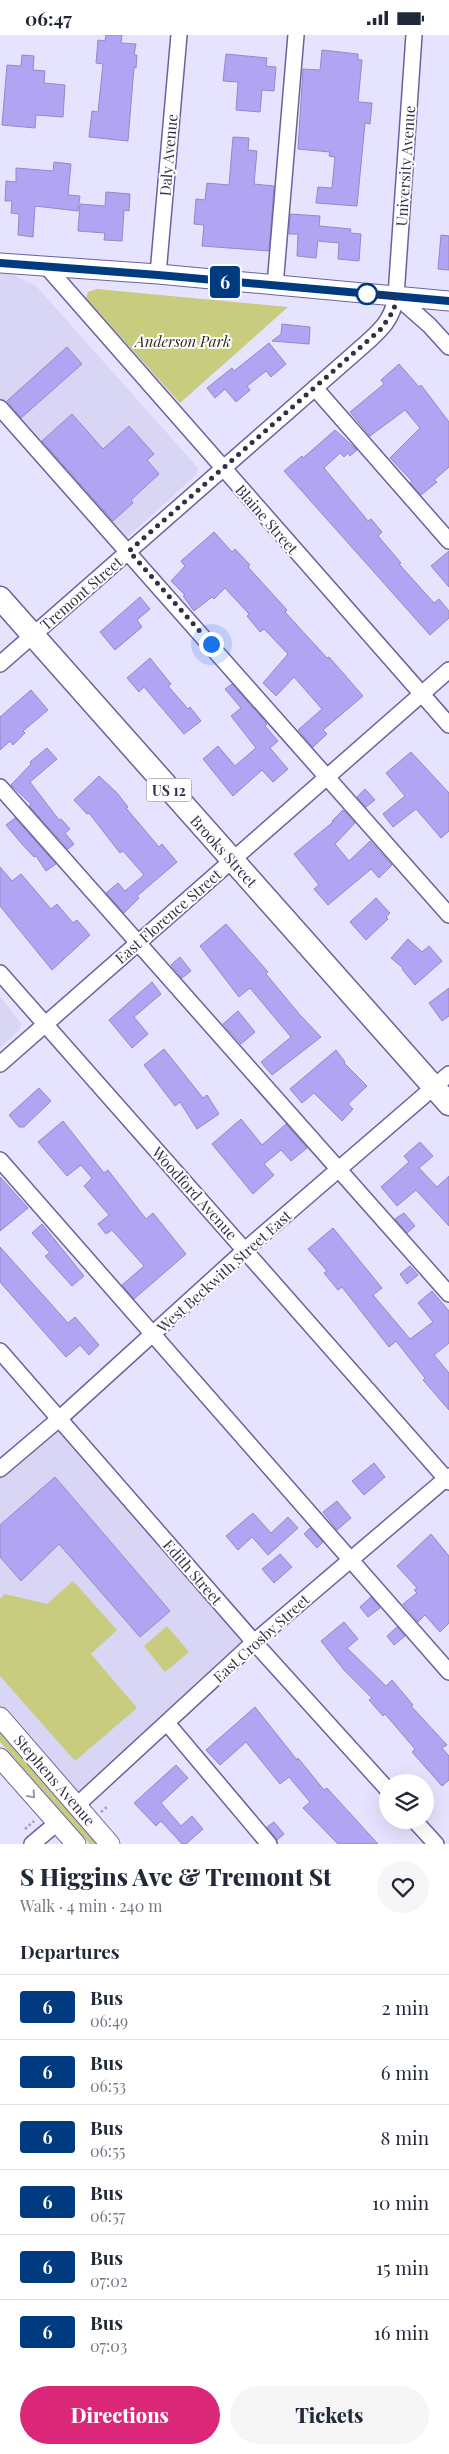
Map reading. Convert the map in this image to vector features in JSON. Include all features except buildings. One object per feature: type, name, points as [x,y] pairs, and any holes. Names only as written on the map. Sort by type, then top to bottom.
[{"type":"highway","name":"Brooks Street","points":[[0,598],[232,861],[442,1081],[449,1104]]},
{"type":"main road","points":[[0,263],[449,301]]},
{"type":"main road","name":"Stephens Avenue","points":[[0,1717],[110,1844]]},
{"type":"main road","name":"Stephens Avenue","points":[[0,1758],[76,1844]]},
{"type":"street","name":"Daly Avenue","points":[[158,275],[179,35]]},
{"type":"street","points":[[275,286],[296,35]]},
{"type":"street","name":"University Avenue","points":[[396,296],[414,35]]},
{"type":"street","name":"Blaine Street","points":[[46,266],[222,469],[449,725]]},
{"type":"street","points":[[396,296],[429,325],[449,347]]},
{"type":"street","name":"Tremont Street","points":[[0,664],[385,325],[394,310],[396,296]]},
{"type":"street","points":[[315,388],[449,541]]},
{"type":"street","points":[[0,408],[129,551],[449,915]]},
{"type":"street","name":"East Florence Street","points":[[0,1063],[449,670]]},
{"type":"street","points":[[0,787],[449,1294]]},
{"type":"street","name":"Woodford Avenue","points":[[0,973],[448,1479]]},
{"type":"street","name":"West Beckwith Street East","points":[[0,1469],[59,1419],[245,1250],[442,1081]]},
{"type":"street","points":[[0,1160],[449,1672]]},
{"type":"street","name":"Edith Street","points":[[0,1351],[254,1643],[379,1781]]},
{"type":"street","name":"East Crosby Street","points":[[76,1806],[254,1643],[448,1479]]},
{"type":"street","points":[[167,1723],[269,1844]]},
{"type":"street","points":[[32,1844],[57,1823]]},
{"type":"street","points":[[422,1829],[436,1844]]},
{"type":"shaded area","points":[[3,273],[12,274],[36,286],[198,468],[196,475],[121,543],[0,408],[0,275]]},
{"type":"shaded area","points":[[0,996],[21,1023],[20,1029],[0,1048]]},
{"type":"shaded area","points":[[59,1419],[254,1642],[76,1806],[0,1720],[0,1469]]},
{"type":"green space","name":"Anderson Park","points":[[97,289],[288,307],[180,403],[86,298],[88,292]]},
{"type":"green space","points":[[73,1581],[117,1630],[91,1654],[137,1708],[75,1761],[0,1676],[0,1599],[5,1594],[47,1604]]},
{"type":"green space","points":[[167,1626],[189,1652],[165,1672],[144,1646]]},
{"type":"green space","points":[[0,1728],[100,1844],[90,1844],[0,1742]]},
{"type":"bus line","name":"6","points":[[0,263],[449,301]]},
{"type":"route","points":[[211,644],[129,551],[389,321],[394,310],[396,296],[367,294]]}]
